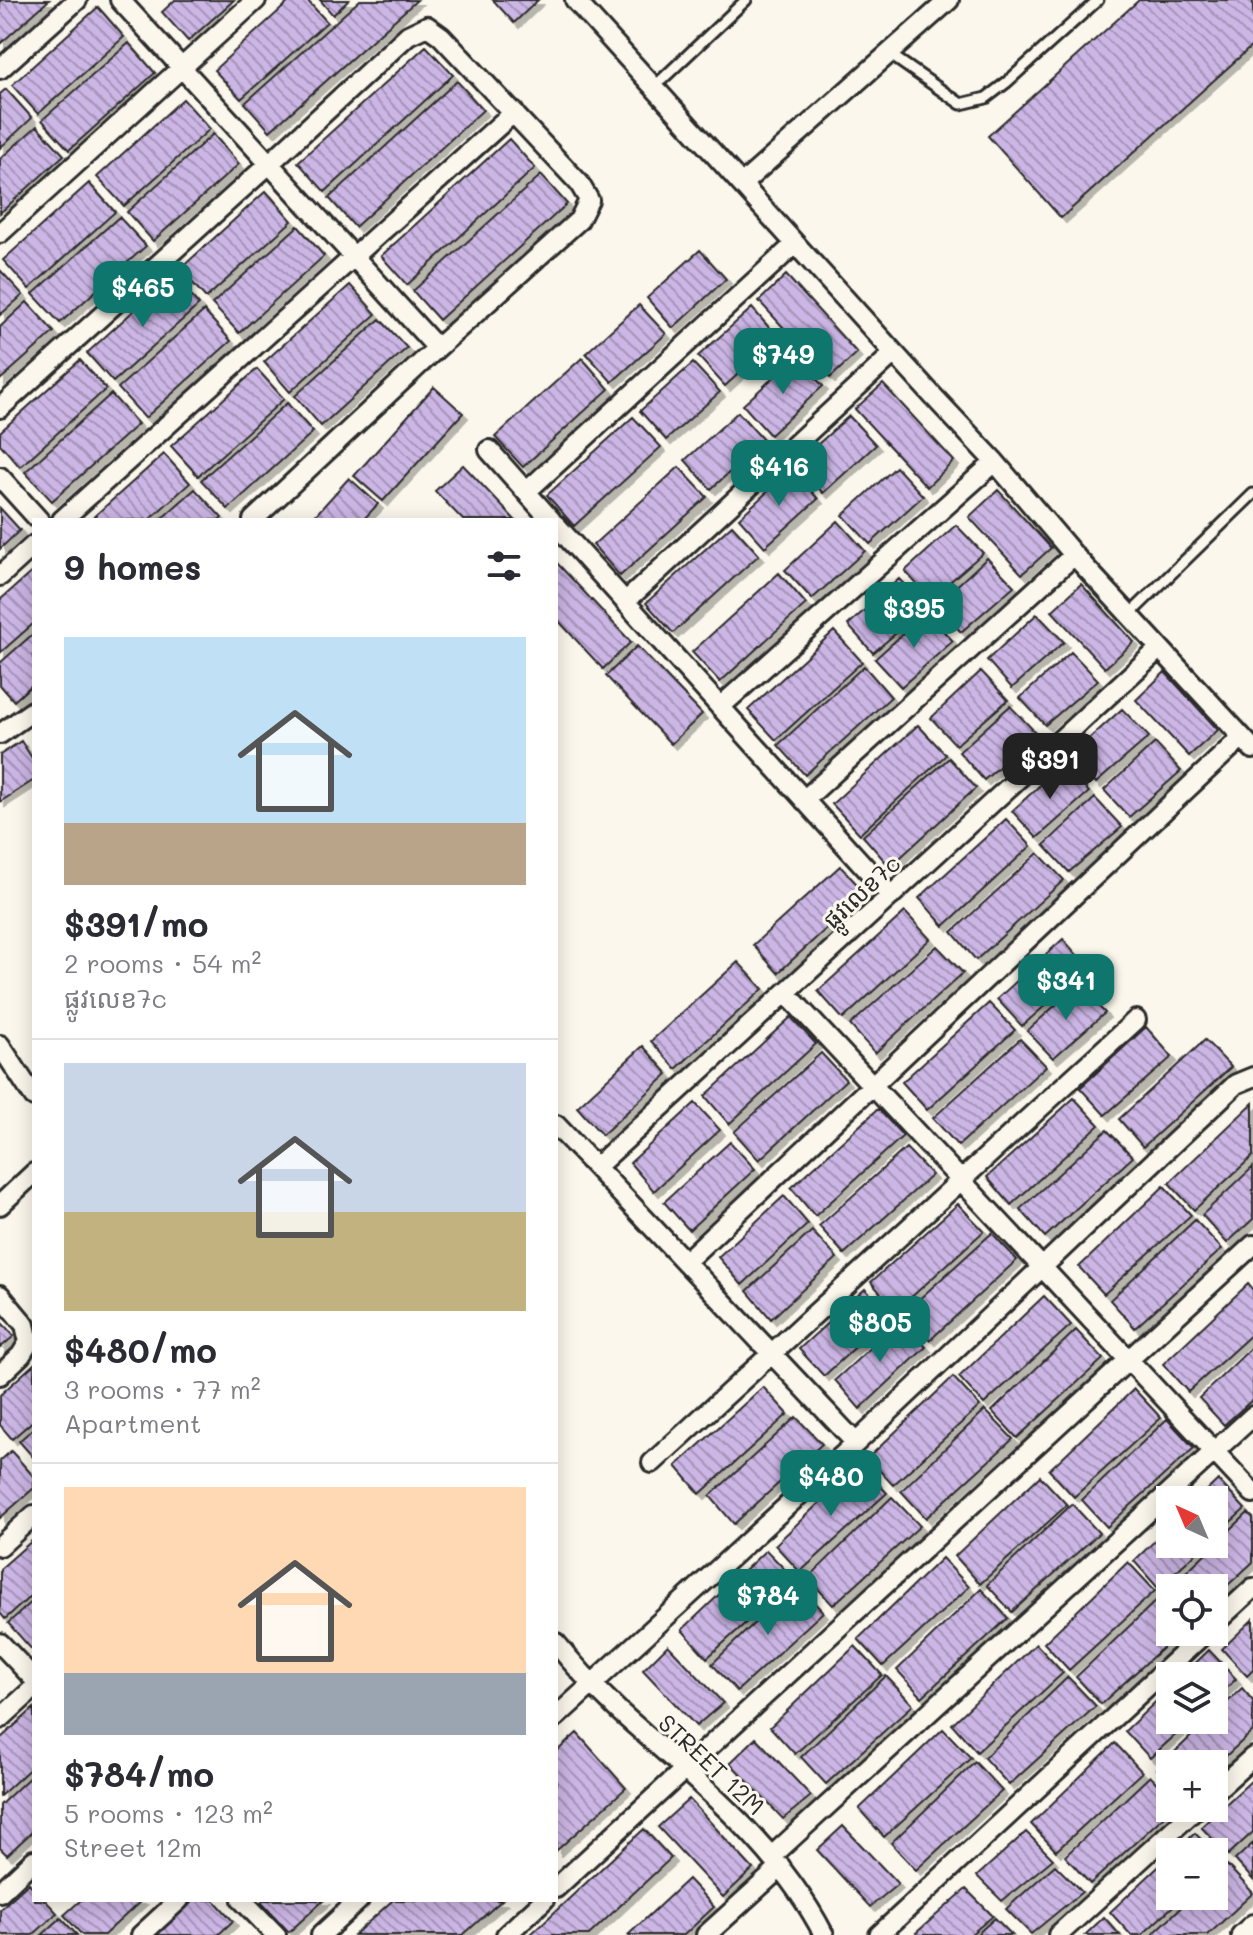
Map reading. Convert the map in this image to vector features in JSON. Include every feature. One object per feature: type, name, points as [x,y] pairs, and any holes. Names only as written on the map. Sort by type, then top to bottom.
[{"type":"street","points":[[0,69],[77,0]]},
{"type":"street","points":[[120,0],[437,348]]},
{"type":"street","points":[[0,233],[256,0]]},
{"type":"street","points":[[575,0],[995,462],[1159,649],[1248,743],[872,1085],[685,1262]]},
{"type":"street","points":[[742,184],[949,0]]},
{"type":"street","points":[[0,408],[408,35],[427,26],[441,36],[514,112],[579,183],[589,200],[579,220],[255,518]]},
{"type":"street","points":[[64,518],[514,112]]},
{"type":"street","points":[[526,492],[795,244]]},
{"type":"street","points":[[625,602],[894,353]]},
{"type":"street","points":[[489,450],[549,518]]},
{"type":"street","points":[[720,707],[995,462]]},
{"type":"street","points":[[0,477],[37,518]]},
{"type":"street","points":[[558,527],[891,896]]},
{"type":"street","points":[[0,576],[32,547]]},
{"type":"street","points":[[804,800],[1074,555]]},
{"type":"street","name":"ផ្លូវលេខ7c","points":[[596,1167],[1159,649]]},
{"type":"street","points":[[0,734],[32,711]]},
{"type":"street","points":[[786,993],[1253,1493]]},
{"type":"street","points":[[652,1463],[1136,1020]]},
{"type":"street","points":[[0,1045],[32,1094]]},
{"type":"street","points":[[558,1715],[856,1443],[1236,1084],[1253,1077]]},
{"type":"street","points":[[558,1127],[856,1443]]},
{"type":"street","points":[[0,1205],[32,1175]]},
{"type":"street","points":[[558,1886],[1253,1245]]},
{"type":"street","points":[[0,1295],[25,1325],[29,1342],[21,1355],[0,1375]]},
{"type":"street","points":[[706,1935],[777,1862],[1253,1416]]},
{"type":"street","points":[[0,1546],[32,1517]]},
{"type":"street","points":[[1228,1611],[1253,1588]]},
{"type":"street","points":[[0,1643],[32,1677]]},
{"type":"street","name":"STREET 12M","points":[[558,1645],[610,1703],[716,1797],[777,1862],[809,1907],[822,1934]]},
{"type":"street","points":[[879,1935],[1191,1646]]},
{"type":"street","points":[[0,1719],[32,1690]]},
{"type":"street","points":[[1228,1779],[1253,1757]]},
{"type":"street","points":[[1058,1935],[1182,1822]]},
{"type":"street","points":[[0,1892],[32,1862]]},
{"type":"street","points":[[141,1935],[177,1902]]},
{"type":"street","points":[[244,1902],[276,1935]]},
{"type":"street","points":[[321,1935],[357,1902]]},
{"type":"street","points":[[506,1935],[542,1902]]},
{"type":"street","points":[[1241,1935],[1253,1924]]},
{"type":"lane","points":[[654,87],[746,0]]},
{"type":"lane","points":[[888,53],[961,104],[986,98],[1098,0]]},
{"type":"lane","points":[[1130,614],[1253,494]]},
{"type":"building","points":[[0,0],[49,0],[0,44]]},
{"type":"building","points":[[175,0],[234,0],[188,41],[162,12]]},
{"type":"building","points":[[291,0],[307,0],[327,22],[241,99],[214,70]]},
{"type":"building","points":[[320,0],[349,0],[333,15]]},
{"type":"building","points":[[360,0],[417,0],[270,131],[245,103]]},
{"type":"building","points":[[493,0],[538,0],[514,23]]},
{"type":"building","points":[[1139,0],[1253,0],[1253,45],[1061,218],[988,136]]},
{"type":"building","points":[[98,7],[124,37],[38,114],[12,85]]},
{"type":"building","points":[[129,43],[155,73],[69,150],[42,120]]},
{"type":"building","points":[[426,46],[453,75],[325,192],[298,162]]},
{"type":"building","points":[[457,81],[483,110],[355,227],[329,198]]},
{"type":"building","points":[[6,89],[32,118],[0,148],[0,94]]},
{"type":"building","points":[[183,99],[210,129],[124,206],[97,177]]},
{"type":"building","points":[[37,126],[64,155],[0,213],[0,159]]},
{"type":"building","points":[[213,134],[239,164],[153,241],[127,212]]},
{"type":"building","points":[[509,139],[535,168],[407,285],[381,256]]},
{"type":"building","points":[[541,175],[567,204],[439,320],[413,291]]},
{"type":"building","points":[[89,183],[115,212],[29,289],[3,260]]},
{"type":"building","points":[[266,191],[292,221],[206,298],[180,269]]},
{"type":"building","points":[[119,217],[146,246],[60,323],[33,294]]},
{"type":"building","points":[[298,226],[324,256],[239,333],[212,304]]},
{"type":"building","points":[[700,250],[726,279],[673,328],[647,298]]},
{"type":"building","points":[[0,270],[23,295],[0,315]]},
{"type":"building","points":[[173,275],[199,305],[113,382],[87,353]]},
{"type":"building","points":[[786,275],[857,353],[830,378],[759,301]]},
{"type":"building","points":[[350,285],[376,314],[290,392],[264,362]]},
{"type":"building","points":[[27,302],[54,332],[0,380],[0,327]]},
{"type":"building","points":[[639,305],[666,334],[612,382],[586,353]]},
{"type":"building","points":[[752,308],[778,338],[725,386],[698,356]]},
{"type":"building","points":[[204,311],[231,341],[145,418],[118,388]]},
{"type":"building","points":[[380,319],[407,348],[321,426],[295,396]]},
{"type":"building","points":[[796,357],[823,386],[770,435],[743,405]]},
{"type":"building","points":[[582,358],[609,389],[523,467],[495,437]]},
{"type":"building","points":[[80,360],[106,389],[20,467],[0,444],[0,432]]},
{"type":"building","points":[[693,363],[720,392],[666,440],[640,411]]},
{"type":"building","points":[[257,369],[284,399],[198,476],[171,446]]},
{"type":"building","points":[[883,384],[954,461],[927,487],[855,409]]},
{"type":"building","points":[[434,387],[463,413],[383,501],[354,476]]},
{"type":"building","points":[[111,394],[138,424],[52,501],[25,472]]},
{"type":"building","points":[[287,403],[313,432],[228,509],[201,480]]},
{"type":"building","points":[[738,412],[764,441],[711,489],[685,460]]},
{"type":"building","points":[[849,416],[876,445],[823,493],[796,464]]},
{"type":"building","points":[[633,417],[661,447],[574,526],[547,495]]},
{"type":"building","points":[[164,454],[190,483],[151,518],[92,518]]},
{"type":"building","points":[[463,465],[513,518],[461,518],[435,491]]},
{"type":"building","points":[[679,467],[707,497],[620,576],[593,545]]},
{"type":"building","points":[[896,467],[923,496],[870,544],[843,515]]},
{"type":"building","points":[[792,469],[818,499],[765,547],[739,518]]},
{"type":"building","points":[[349,478],[378,504],[365,518],[313,518]]},
{"type":"building","points":[[195,489],[222,518],[162,518]]},
{"type":"building","points":[[998,490],[1051,548],[1022,574],[969,517]]},
{"type":"building","points":[[0,508],[20,530],[0,549]]},
{"type":"building","points":[[838,521],[865,551],[812,599],[785,570]]},
{"type":"building","points":[[732,525],[759,555],[673,633],[646,603]]},
{"type":"building","points":[[956,525],[983,553],[930,599],[905,571]]},
{"type":"building","points":[[987,558],[1014,586],[961,632],[936,605]]},
{"type":"building","points":[[558,564],[631,642],[603,669],[558,620]]},
{"type":"building","points":[[32,572],[32,625],[0,653],[0,600]]},
{"type":"building","points":[[779,573],[806,604],[720,682],[692,652]]},
{"type":"building","points":[[899,579],[926,607],[873,653],[848,625]]},
{"type":"building","points":[[1081,584],[1134,642],[1105,668],[1052,611]]},
{"type":"building","points":[[926,613],[953,641],[901,687],[875,659]]},
{"type":"building","points":[[1037,614],[1064,642],[1012,688],[987,660]]},
{"type":"building","points":[[834,631],[862,662],[776,740],[748,710]]},
{"type":"building","points":[[32,635],[32,685],[14,701],[0,685],[0,663]]},
{"type":"building","points":[[637,646],[702,714],[671,744],[606,676]]},
{"type":"building","points":[[1071,652],[1098,680],[1045,725],[1020,698]]},
{"type":"building","points":[[864,666],[891,697],[805,775],[778,745]]},
{"type":"building","points":[[981,671],[1008,700],[956,745],[931,718]]},
{"type":"building","points":[[1165,672],[1218,730],[1189,756],[1136,700]]},
{"type":"building","points":[[1010,706],[1037,734],[984,780],[959,752]]},
{"type":"building","points":[[1122,709],[1149,737],[1096,783],[1071,755]]},
{"type":"building","points":[[918,725],[946,755],[860,834],[832,804]]},
{"type":"building","points":[[21,741],[32,758],[32,781],[0,802],[0,755]]},
{"type":"building","points":[[1155,743],[1181,771],[1129,817],[1104,790]]},
{"type":"building","points":[[949,758],[976,788],[890,867],[863,836]]},
{"type":"building","points":[[1063,764],[1089,792],[1037,838],[1012,811]]},
{"type":"building","points":[[1095,798],[1122,827],[1069,872],[1044,845]]},
{"type":"building","points":[[1006,819],[1031,846],[944,926],[919,898]]},
{"type":"building","points":[[1038,853],[1064,880],[976,960],[952,932]]},
{"type":"building","points":[[840,866],[865,893],[778,973],[753,945]]},
{"type":"building","points":[[905,912],[930,939],[843,1019],[818,991]]},
{"type":"building","points":[[1063,939],[1088,968],[1022,1026],[997,999]]},
{"type":"building","points":[[937,946],[963,973],[875,1053],[850,1025]]},
{"type":"building","points":[[738,962],[763,989],[676,1069],[651,1041]]},
{"type":"building","points":[[1078,985],[1105,1013],[1053,1058],[1027,1031]]},
{"type":"building","points":[[989,1003],[1015,1030],[927,1110],[902,1082]]},
{"type":"building","points":[[791,1017],[816,1044],[729,1124],[705,1096]]},
{"type":"building","points":[[1146,1027],[1172,1057],[1105,1115],[1080,1088]]},
{"type":"building","points":[[1020,1039],[1046,1066],[958,1146],[933,1118]]},
{"type":"building","points":[[1205,1040],[1231,1067],[1143,1147],[1119,1119]]},
{"type":"building","points":[[643,1046],[668,1074],[602,1135],[577,1107]]},
{"type":"building","points":[[821,1053],[846,1080],[759,1160],[734,1132]]},
{"type":"building","points":[[1074,1098],[1099,1125],[1011,1205],[987,1177]]},
{"type":"building","points":[[695,1103],[720,1130],[654,1191],[630,1163]]},
{"type":"building","points":[[1253,1103],[1253,1156],[1194,1210],[1169,1183]]},
{"type":"building","points":[[878,1109],[903,1136],[815,1216],[791,1188]]},
{"type":"building","points":[[1107,1130],[1133,1157],[1045,1237],[1020,1209]]},
{"type":"building","points":[[730,1142],[755,1169],[689,1230],[664,1202]]},
{"type":"building","points":[[906,1148],[932,1175],[844,1254],[819,1226]]},
{"type":"building","points":[[1253,1167],[1253,1219],[1227,1243],[1202,1215]]},
{"type":"building","points":[[1164,1186],[1191,1215],[1104,1294],[1079,1267]]},
{"type":"building","points":[[784,1196],[808,1224],[742,1285],[718,1257]]},
{"type":"building","points":[[958,1204],[984,1231],[896,1311],[871,1282]]},
{"type":"building","points":[[1195,1220],[1222,1249],[1135,1328],[1110,1300]]},
{"type":"building","points":[[812,1231],[837,1258],[771,1319],[747,1291]]},
{"type":"building","points":[[992,1233],[1017,1260],[930,1340],[905,1312]]},
{"type":"building","points":[[1248,1284],[1253,1290],[1253,1333],[1188,1392],[1163,1364]]},
{"type":"building","points":[[865,1289],[890,1315],[824,1376],[799,1349]]},
{"type":"building","points":[[1044,1296],[1071,1325],[984,1404],[959,1377]]},
{"type":"building","points":[[901,1320],[926,1347],[860,1409],[835,1380]]},
{"type":"building","points":[[0,1321],[14,1336],[0,1348]]},
{"type":"building","points":[[1076,1330],[1103,1359],[1017,1438],[992,1411]]},
{"type":"building","points":[[1253,1346],[1253,1399],[1224,1425],[1199,1398]]},
{"type":"building","points":[[32,1366],[32,1422],[12,1439],[0,1425],[0,1395]]},
{"type":"building","points":[[953,1377],[980,1406],[893,1485],[868,1458]]},
{"type":"building","points":[[763,1387],[788,1414],[700,1494],[676,1466]]},
{"type":"building","points":[[1134,1389],[1161,1418],[1074,1497],[1049,1470]]},
{"type":"building","points":[[985,1410],[1013,1439],[926,1518],[901,1491]]},
{"type":"building","points":[[796,1417],[822,1444],[734,1524],[710,1496]]},
{"type":"building","points":[[1167,1419],[1194,1448],[1107,1527],[1082,1500]]},
{"type":"building","points":[[32,1430],[32,1456],[19,1441]]},
{"type":"building","points":[[11,1451],[32,1475],[32,1490],[0,1518],[0,1461]]},
{"type":"building","points":[[860,1464],[887,1493],[800,1572],[775,1545]]},
{"type":"building","points":[[1040,1476],[1067,1505],[980,1584],[955,1556]]},
{"type":"building","points":[[1228,1491],[1245,1509],[1228,1524]]},
{"type":"building","points":[[892,1497],[920,1526],[833,1605],[808,1578]]},
{"type":"building","points":[[1072,1504],[1099,1533],[1012,1612],[987,1585]]},
{"type":"building","points":[[1248,1513],[1253,1518],[1253,1562],[1228,1585],[1228,1574],[1184,1574],[1201,1558],[1228,1558],[1228,1532]]},
{"type":"building","points":[[1156,1540],[1156,1558],[1191,1558],[1173,1574],[1156,1574],[1156,1586],[1134,1561]]},
{"type":"building","points":[[32,1541],[32,1595],[5,1619],[0,1613],[0,1569]]},
{"type":"building","points":[[766,1550],[794,1579],[707,1658],[682,1630]]},
{"type":"building","points":[[942,1558],[969,1587],[883,1666],[858,1639]]},
{"type":"building","points":[[1128,1562],[1155,1591],[1069,1670],[1044,1643]]},
{"type":"building","points":[[796,1583],[823,1612],[737,1691],[712,1664]]},
{"type":"building","points":[[981,1589],[1008,1618],[922,1697],[897,1670]]},
{"type":"building","points":[[1156,1601],[1156,1646],[1165,1646],[1101,1704],[1076,1677]]},
{"type":"building","points":[[32,1602],[32,1650],[8,1623]]},
{"type":"building","points":[[1253,1619],[1253,1670],[1247,1676],[1222,1649]]},
{"type":"building","points":[[1036,1644],[1063,1673],[977,1752],[952,1724]]},
{"type":"building","points":[[668,1645],[723,1703],[696,1726],[643,1670]]},
{"type":"building","points":[[855,1646],[882,1675],[795,1754],[770,1727]]},
{"type":"building","points":[[1209,1650],[1220,1662],[1197,1662]]},
{"type":"building","points":[[1228,1670],[1236,1679],[1228,1687]]},
{"type":"building","points":[[886,1676],[913,1705],[826,1784],[801,1757]]},
{"type":"building","points":[[1068,1677],[1096,1706],[1009,1785],[984,1758]]},
{"type":"building","points":[[1242,1688],[1253,1701],[1253,1731],[1228,1754],[1228,1750],[1177,1750],[1193,1734],[1228,1734],[1228,1702]]},
{"type":"building","points":[[1156,1701],[1156,1734],[1177,1734],[1150,1758],[1125,1731]]},
{"type":"building","points":[[32,1710],[32,1767],[0,1796],[0,1739]]},
{"type":"building","points":[[943,1729],[971,1758],[884,1837],[859,1809]]},
{"type":"building","points":[[577,1733],[626,1788],[558,1849],[558,1750]]},
{"type":"building","points":[[756,1738],[811,1796],[783,1819],[730,1763]]},
{"type":"building","points":[[1115,1743],[1142,1772],[1056,1851],[1031,1824]]},
{"type":"building","points":[[975,1762],[1002,1791],[916,1870],[891,1843]]},
{"type":"building","points":[[32,1775],[32,1832],[7,1855],[0,1848],[0,1805]]},
{"type":"building","points":[[1150,1776],[1156,1782],[1158,1822],[1090,1884],[1065,1856]]},
{"type":"building","points":[[1253,1779],[1253,1832],[1228,1855],[1228,1838],[1212,1838],[1201,1827],[1206,1822],[1228,1822],[1228,1802]]},
{"type":"building","points":[[689,1799],[753,1869],[723,1897],[658,1827]]},
{"type":"building","points":[[843,1826],[898,1884],[870,1907],[817,1850]]},
{"type":"building","points":[[644,1829],[671,1858],[589,1935],[530,1935]]},
{"type":"building","points":[[1026,1832],[1053,1859],[1002,1901],[977,1876]]},
{"type":"building","points":[[1253,1843],[1253,1880],[1235,1860]]},
{"type":"building","points":[[1055,1865],[1082,1892],[1031,1934],[1006,1909]]},
{"type":"building","points":[[1228,1866],[1253,1893],[1208,1935],[1152,1935],[1178,1910],[1228,1910]]},
{"type":"building","points":[[1156,1869],[1156,1910],[1169,1910],[1142,1935],[1131,1935],[1110,1912]]},
{"type":"building","points":[[688,1879],[714,1907],[684,1935],[628,1935]]},
{"type":"building","points":[[29,1883],[32,1887],[32,1902],[47,1902],[57,1913],[33,1935],[0,1935],[0,1909]]},
{"type":"building","points":[[966,1889],[993,1916],[970,1935],[916,1933]]},
{"type":"building","points":[[79,1902],[140,1902],[104,1935],[82,1935],[64,1915]]},
{"type":"building","points":[[192,1902],[216,1902],[233,1921],[218,1935],[156,1935]]},
{"type":"building","points":[[261,1902],[322,1902],[289,1932]]},
{"type":"building","points":[[391,1902],[500,1902],[463,1935],[354,1935]]},
{"type":"building","points":[[1104,1917],[1120,1935],[1085,1935]]},
{"type":"building","points":[[61,1918],[77,1935],[42,1935]]},
{"type":"building","points":[[995,1918],[1012,1935],[976,1935]]}]
